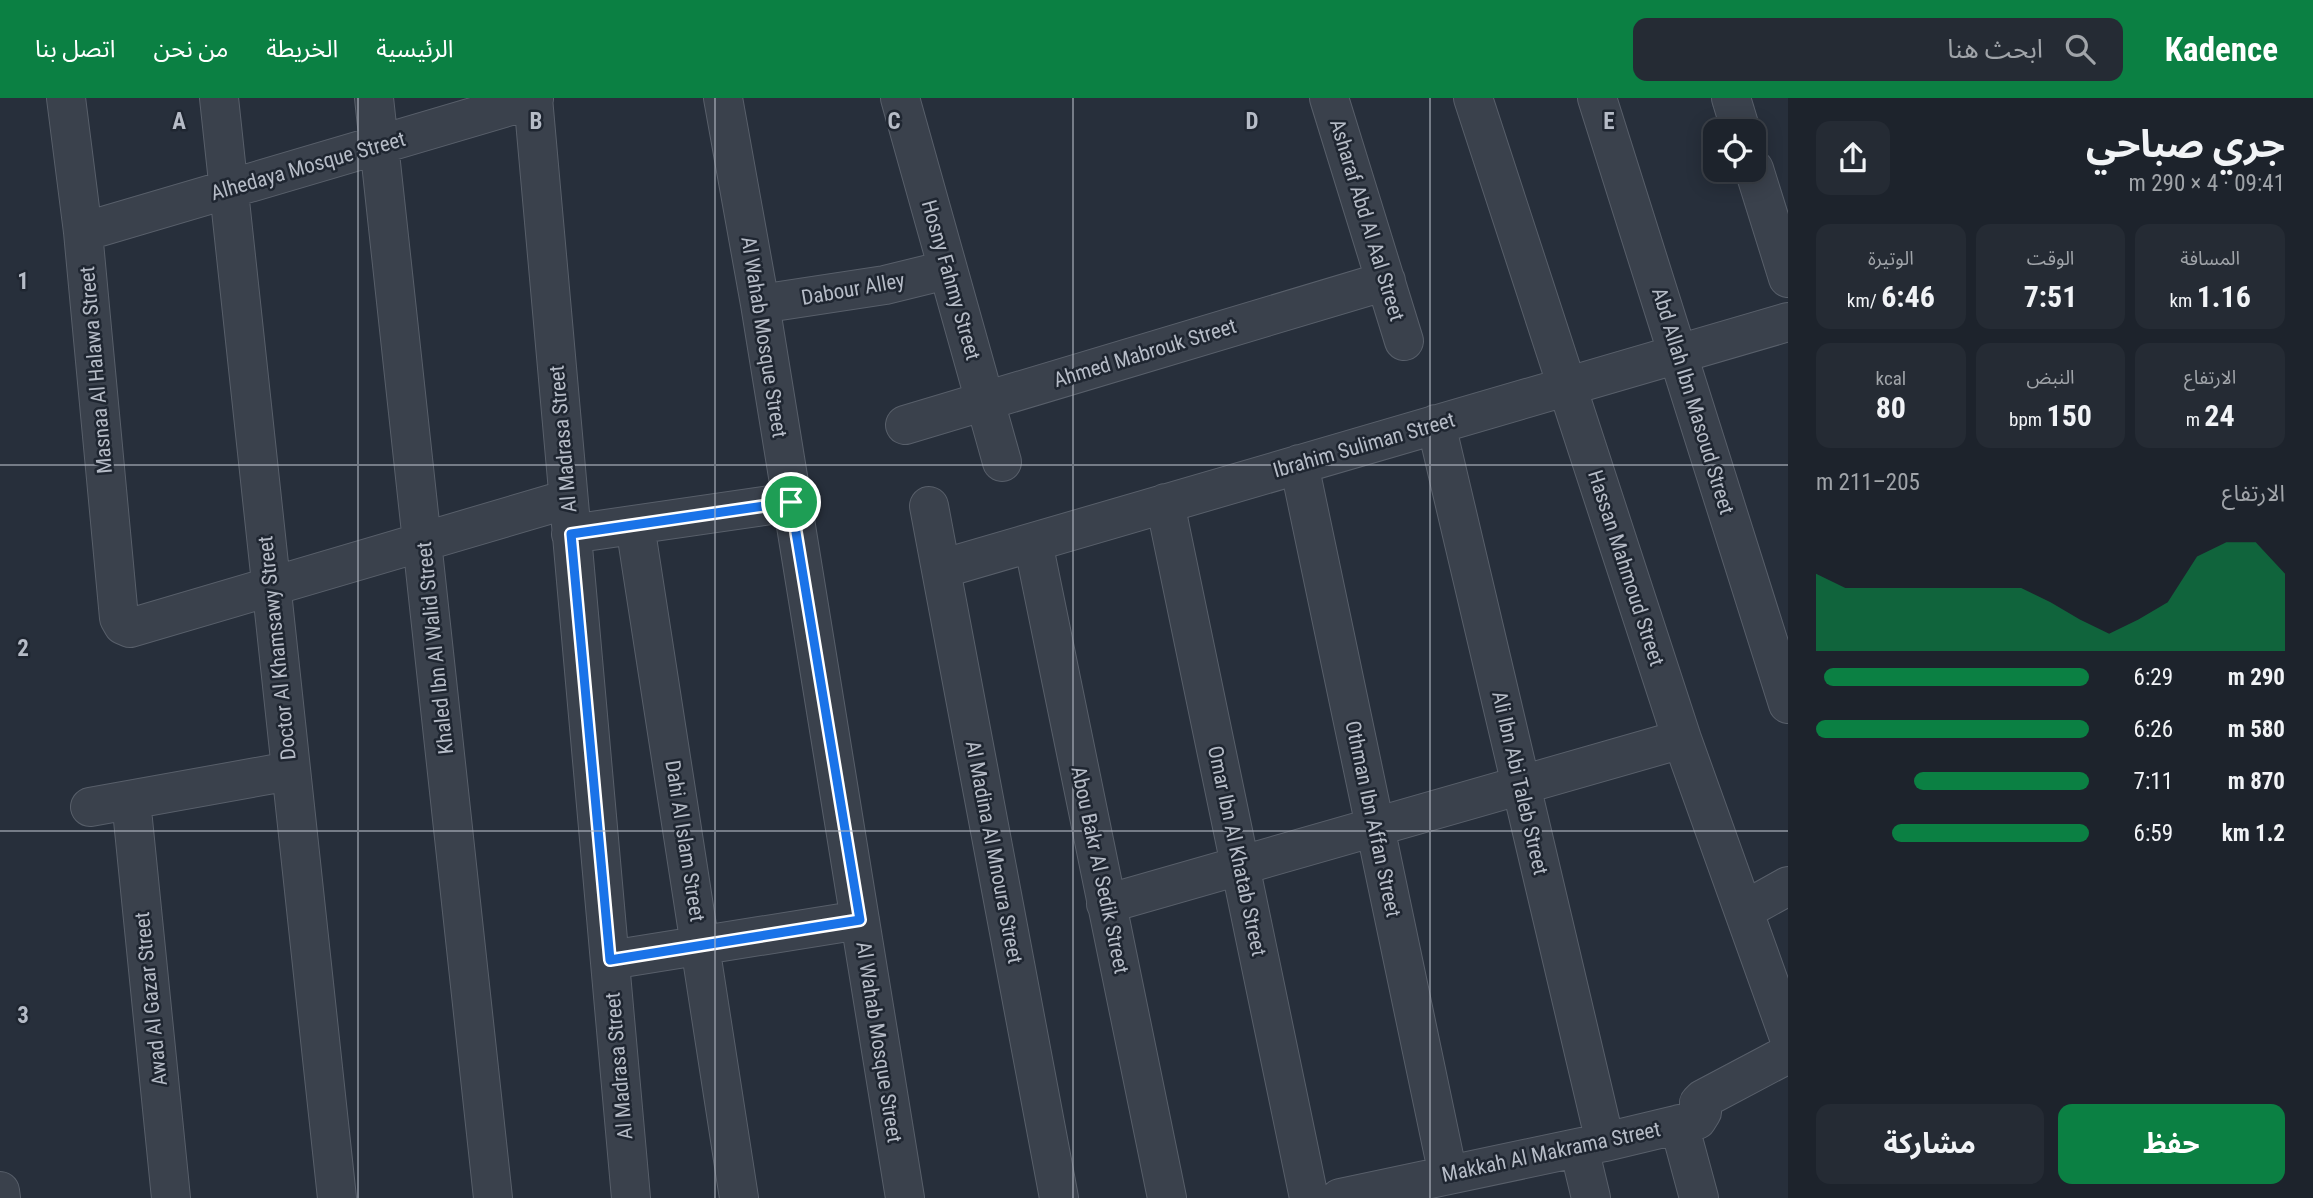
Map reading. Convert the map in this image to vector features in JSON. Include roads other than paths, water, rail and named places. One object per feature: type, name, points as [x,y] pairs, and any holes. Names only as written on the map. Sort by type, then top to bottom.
[{"type":"street","name":"Masnaa Al Halawa Street","points":[[66,98],[83,232],[119,618],[123,625],[130,628],[271,586]]},
{"type":"street","name":"Doctor Al Khamsawy Street","points":[[219,98],[337,1198]]},
{"type":"street","name":"Khaled Ibn Al Walid Street","points":[[374,98],[493,1198]]},
{"type":"street","name":"Alhedaya Mosque Street","points":[[83,232],[533,98]]},
{"type":"street","name":"Al Madrasa Street","points":[[533,98],[631,1198]]},
{"type":"street","name":"Al Wahab Mosque Street","points":[[723,98],[760,304],[905,1198]]},
{"type":"street","name":"Hosny Fahmy Street","points":[[900,98],[946,270],[1002,462]]},
{"type":"street","name":"Asharaf Abd Al Aal Street","points":[[1329,98],[1404,341]]},
{"type":"street","name":"Hassan Mahmoud Street","points":[[1473,98],[1682,738],[1788,1035]]},
{"type":"street","name":"Abd Allah Ibn Masoud Street","points":[[1597,98],[1788,704]]},
{"type":"street","points":[[1731,98],[1737,119]]},
{"type":"street","points":[[1758,182],[1788,278]]},
{"type":"street","name":"Dabour Alley","points":[[760,304],[885,285],[946,270]]},
{"type":"street","name":"Ahmed Mabrouk Street","points":[[905,425],[1386,281]]},
{"type":"street","name":"Ibrahim Suliman Street","points":[[941,569],[1788,323]]},
{"type":"street","name":"Ali Ibn Abi Taleb Street","points":[[1436,424],[1521,785],[1592,1145],[1591,1198]]},
{"type":"street","name":"Othman Ibn Affan Street","points":[[1299,464],[1375,827],[1464,1181]]},
{"type":"street","points":[[271,586],[424,541],[570,517],[635,525],[791,502]]},
{"type":"street","name":"Omar Ibn Al Khatab Street","points":[[1165,503],[1309,1198]]},
{"type":"street","name":"Al Madina Al Mnoura Street","points":[[929,506],[1059,1198]]},
{"type":"street","name":"Dahi Al Islam Street","points":[[635,525],[739,1198]]},
{"type":"street","name":"Abou Bakr Al Sedik Street","points":[[1033,542],[1167,1198]]},
{"type":"street","points":[[1107,904],[1682,738]]},
{"type":"street","points":[[90,807],[290,771]]},
{"type":"street","name":"Awad Al Gazar Street","points":[[131,800],[171,1198]]},
{"type":"street","points":[[1745,910],[1788,886]]},
{"type":"street","points":[[610,960],[860,920]]},
{"type":"street","name":"Makkah Al Makrama Street","points":[[1355,1196],[1464,1181],[1592,1145],[1691,1111],[1788,1054]]},
{"type":"street","points":[[1691,1111],[1699,1198]]},
{"type":"street","points":[[0,1191],[1,1198]]}]
